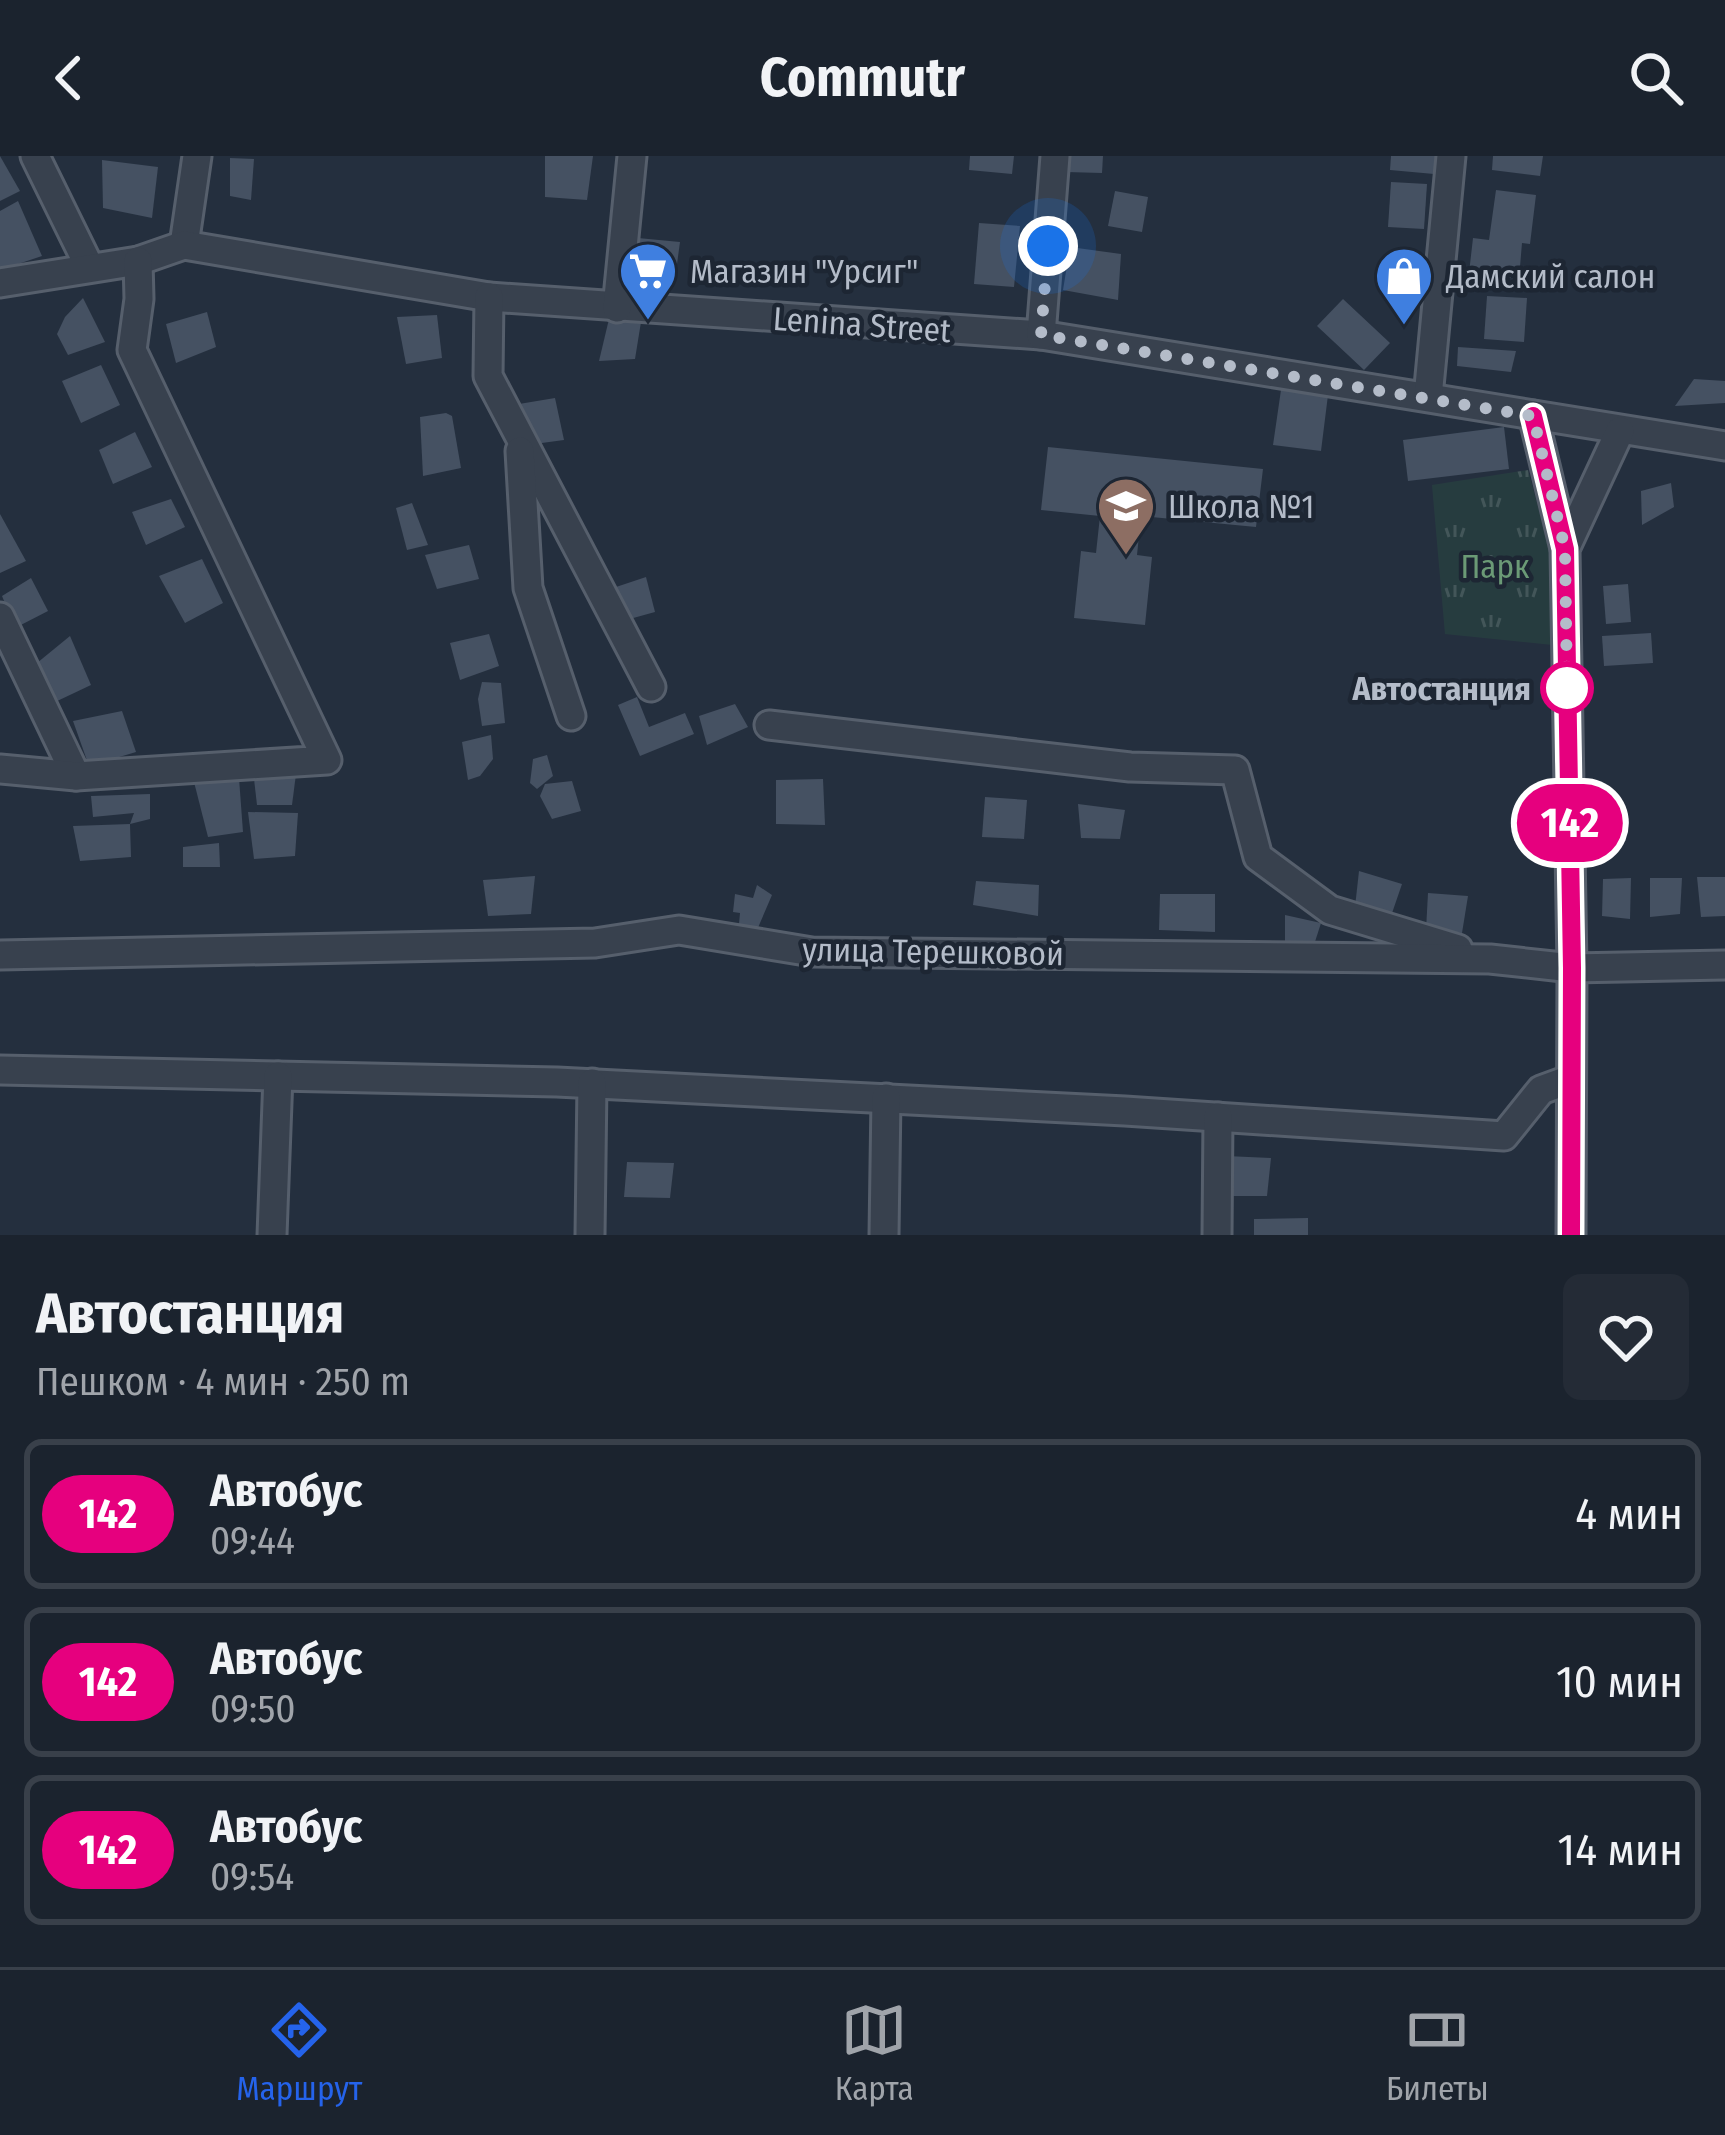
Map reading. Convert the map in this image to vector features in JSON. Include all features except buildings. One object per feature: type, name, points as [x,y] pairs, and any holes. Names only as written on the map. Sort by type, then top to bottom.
[{"type":"street","points":[[35,156],[89,266]]},
{"type":"street","points":[[184,245],[197,156]]},
{"type":"street","points":[[617,308],[632,156]]},
{"type":"street","points":[[1041,335],[1055,156]]},
{"type":"street","points":[[1428,397],[1450,156]]},
{"type":"street","name":"Lenina Street","points":[[0,283],[138,261],[184,245],[489,297],[1041,335],[1725,446]]},
{"type":"street","points":[[0,769],[76,776],[327,760],[132,350],[138,261]]},
{"type":"street","points":[[489,297],[488,376],[651,687]]},
{"type":"street","points":[[1533,416],[1565,549],[1572,968],[1570,1235]]},
{"type":"street","points":[[1565,549],[1620,431]]},
{"type":"street","points":[[520,441],[528,588],[572,716]]},
{"type":"street","points":[[0,616],[76,776]]},
{"type":"street","points":[[769,725],[1130,767],[1235,770],[1258,857],[1330,910],[1490,959]]},
{"type":"street","name":"улица Терешковой","points":[[0,955],[595,943],[679,930],[812,952],[1490,959],[1572,968],[1725,965]]},
{"type":"street","points":[[0,1070],[592,1084],[1504,1136],[1540,1090],[1571,1079]]},
{"type":"street","points":[[272,1235],[278,1076]]},
{"type":"street","points":[[590,1235],[592,1084]]},
{"type":"street","points":[[884,1235],[886,1098]]},
{"type":"street","points":[[1217,1235],[1218,1117]]},
{"type":"green space","name":"Парк","points":[[1528,470],[1551,555],[1553,645],[1445,634],[1432,485]]},
{"type":"bus line","name":"142","points":[[1533,416],[1565,549],[1571,1235]]},
{"type":"place","name":"Магазин \"Урсиг\"","points":[[648,322]]},
{"type":"place","name":"Дамский салон","points":[[1404,327]]},
{"type":"place","name":"Школа №1","points":[[1126,557]]},
{"type":"place","name":"Автостанция","points":[[1567,688]]},
{"type":"route","points":[[1048,246],[1041,335],[1533,416],[1565,549],[1567,688]]}]
